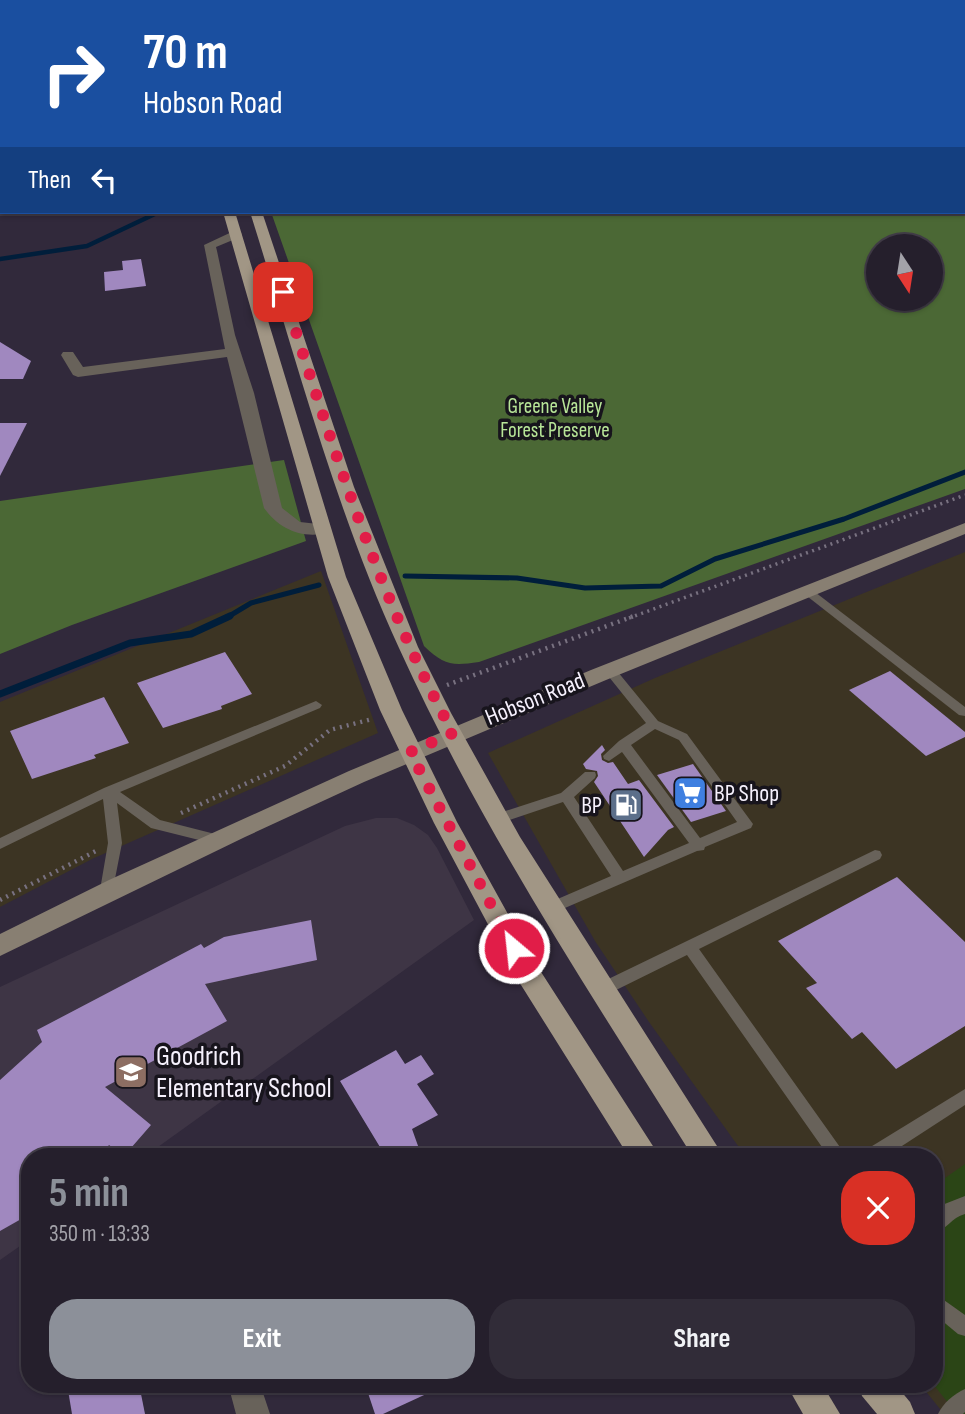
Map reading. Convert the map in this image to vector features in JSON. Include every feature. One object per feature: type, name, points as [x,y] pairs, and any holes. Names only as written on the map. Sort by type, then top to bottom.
[{"type":"main road","points":[[230,214],[321,529],[358,634],[410,752],[525,969],[640,1148]]},
{"type":"main road","points":[[257,214],[346,487],[407,645],[498,820],[704,1148]]},
{"type":"main road","name":"Hobson Road","points":[[0,946],[107,890],[215,839],[453,733],[965,528]]},
{"type":"main road","points":[[809,1393],[823,1414]]},
{"type":"main road","points":[[881,1393],[898,1414]]},
{"type":"street","points":[[236,234],[221,238],[210,245],[233,352],[246,394],[273,508],[284,521],[295,528],[321,529]]},
{"type":"street","points":[[68,355],[78,372],[233,352]]},
{"type":"street","points":[[247,1393],[253,1414]]},
{"type":"lane","points":[[807,591],[963,712]]},
{"type":"lane","points":[[551,908],[746,824],[682,737],[654,724],[609,669]]},
{"type":"lane","points":[[0,844],[109,791],[316,705]]},
{"type":"lane","points":[[609,756],[654,724]]},
{"type":"lane","points":[[623,744],[699,846]]},
{"type":"lane","points":[[498,820],[566,796],[590,775]]},
{"type":"lane","points":[[109,791],[156,824],[215,839]]},
{"type":"lane","points":[[107,890],[115,843],[109,791]]},
{"type":"lane","points":[[566,796],[620,878]]},
{"type":"lane","points":[[603,989],[875,855]]},
{"type":"lane","points":[[690,948],[833,1148]]},
{"type":"lane","points":[[884,1148],[965,1096]]},
{"type":"lane","points":[[943,1216],[948,1211],[965,1205]]},
{"type":"lane","points":[[943,1309],[965,1326]]},
{"type":"lane","points":[[948,1414],[965,1399]]},
{"type":"path","points":[[466,677],[965,495]]},
{"type":"path","points":[[170,818],[285,766],[330,730],[368,720]]},
{"type":"path","points":[[0,900],[101,849]]},
{"type":"shaded area","points":[[965,552],[965,1414],[944,1414],[927,1393],[943,1393],[943,1148],[740,1148],[595,941],[488,753],[655,678]]},
{"type":"shaded area","points":[[321,571],[378,733],[92,859],[0,907],[0,702]]},
{"type":"shaded area","name":"Goodrich Elementary School","points":[[376,818],[397,818],[428,835],[474,920],[157,1148],[21,1148],[21,1245],[0,1260],[0,987],[345,826]]},
{"type":"green space","name":"Greene Valley Forest Preserve","points":[[272,214],[965,214],[965,489],[479,662],[448,663],[424,646]]},
{"type":"green space","points":[[284,460],[306,541],[72,625],[0,654],[0,501]]},
{"type":"green space","points":[[965,1164],[965,1414],[957,1414],[940,1393],[943,1393],[943,1179]]},
{"type":"building","points":[[141,259],[146,286],[105,291],[104,272],[123,270],[122,261]]},
{"type":"building","points":[[0,342],[31,361],[23,379],[0,379]]},
{"type":"building","points":[[0,423],[27,423],[0,476]]},
{"type":"building","points":[[225,652],[252,694],[221,706],[222,709],[163,728],[137,683]]},
{"type":"building","points":[[890,671],[965,732],[965,737],[926,756],[849,690]]},
{"type":"building","points":[[104,697],[129,743],[94,755],[96,758],[32,779],[10,731]]},
{"type":"building","name":"BP","points":[[602,745],[605,750],[601,754],[602,760],[613,762],[628,784],[639,780],[674,827],[668,830],[644,857],[594,782],[598,776],[597,771],[586,769],[583,764]]},
{"type":"building","name":"BP Shop","points":[[693,764],[726,811],[691,822],[657,775]]},
{"type":"building","points":[[897,877],[965,942],[965,1026],[896,1069],[862,1032],[852,1039],[806,988],[817,983],[778,941]]},
{"type":"building","points":[[311,920],[317,960],[205,984],[227,1021],[105,1087],[151,1125],[131,1148],[113,1148],[109,1145],[106,1148],[21,1148],[21,1219],[0,1231],[0,1080],[42,1042],[37,1030],[201,944],[204,948],[224,937]]},
{"type":"building","points":[[396,1050],[405,1064],[421,1055],[434,1074],[417,1084],[438,1115],[412,1129],[419,1148],[381,1148],[340,1081]]},
{"type":"building","points":[[68,1393],[141,1393],[145,1414],[72,1414]]},
{"type":"building","points":[[368,1393],[428,1393],[383,1414],[375,1414]]},
{"type":"waterway","points":[[0,259],[87,246],[155,214]]},
{"type":"waterway","points":[[405,576],[517,578],[585,588],[661,586],[715,559],[844,519],[965,472]]},
{"type":"waterway","points":[[227,617],[251,603],[319,585]]},
{"type":"waterway","points":[[0,694],[130,643],[191,634],[227,617]]},
{"type":"place","name":"BP Shop","points":[[690,793]]},
{"type":"place","name":"BP","points":[[626,805]]},
{"type":"place","name":"Goodrich Elementary School","points":[[131,1072]]},
{"type":"route","points":[[283,292],[346,487],[378,574],[407,645],[453,733],[410,752],[514,948]]}]
